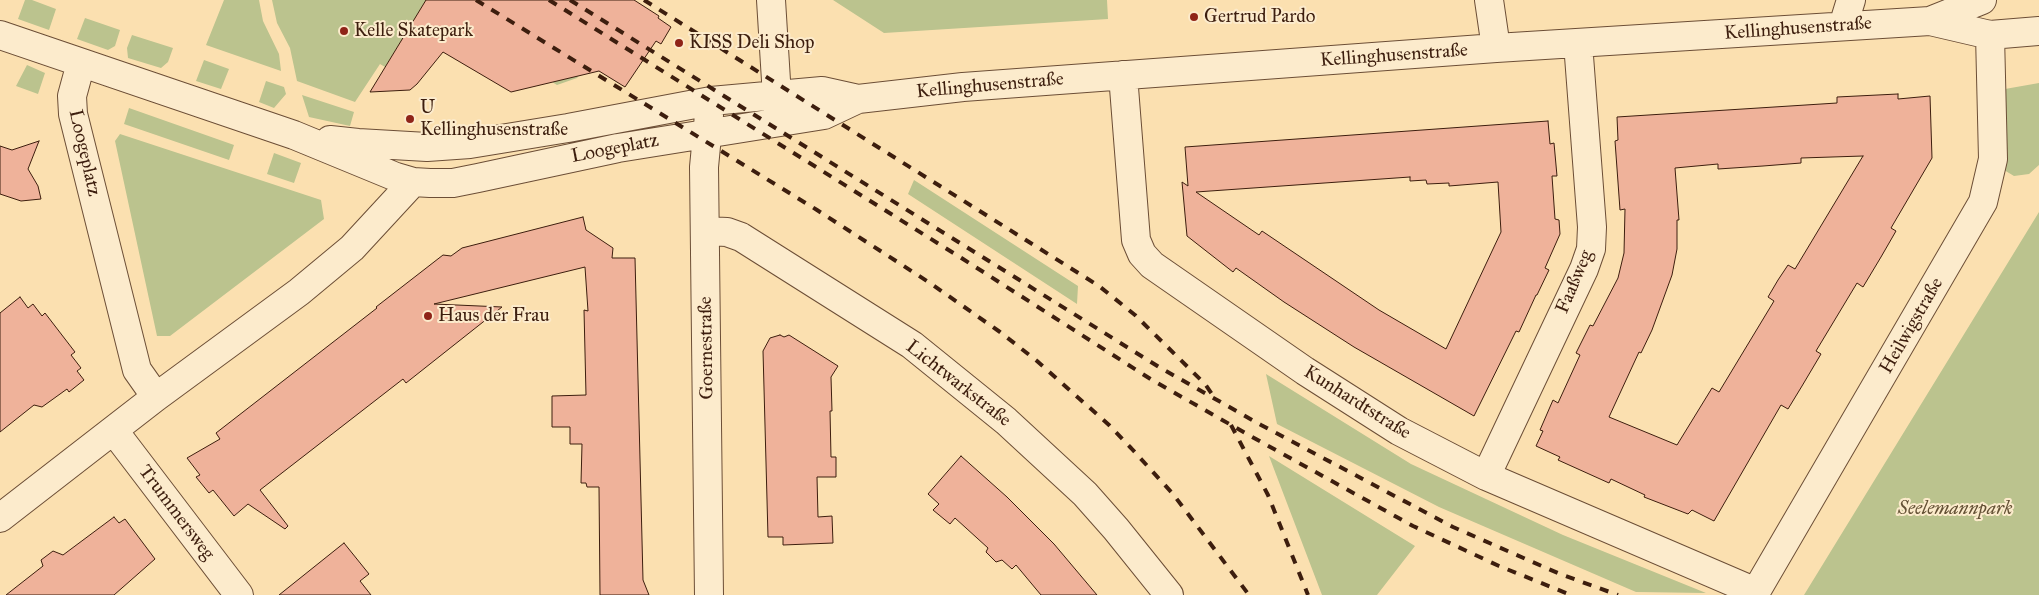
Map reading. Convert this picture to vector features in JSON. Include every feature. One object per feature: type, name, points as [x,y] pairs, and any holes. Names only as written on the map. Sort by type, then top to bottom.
[{"type":"street","points":[[771,0],[779,122]]},
{"type":"street","points":[[1489,0],[1496,48]]},
{"type":"street","points":[[1843,26],[1851,0]]},
{"type":"street","name":"Kellinghusenstraße","points":[[1930,21],[1982,0]]},
{"type":"street","name":"Kellinghusenstraße","points":[[706,133],[824,115],[858,99],[962,87],[1496,48],[1930,21],[1990,35],[2039,30]]},
{"type":"street","points":[[0,35],[81,63]]},
{"type":"street","name":"Heilwigstraße","points":[[1755,593],[1983,202],[1993,159],[1990,35]]},
{"type":"street","name":"Faaßweg","points":[[1486,476],[1584,268],[1591,249],[1592,227],[1578,43]]},
{"type":"street","name":"Loogeplatz","points":[[156,397],[137,370],[73,114],[72,96],[81,63],[294,135],[385,158],[413,182],[453,183],[610,149],[706,133]]},
{"type":"street","name":"Kunhardtstraße","points":[[1123,75],[1136,240],[1147,260],[1348,400],[1399,431],[1486,476],[1755,593]]},
{"type":"street","name":"Kellinghusenstraße","points":[[711,101],[822,90],[858,99]]},
{"type":"street","name":"Loogeplatz","points":[[385,158],[427,147],[470,144],[711,101]]},
{"type":"street","name":"Goernestraße","points":[[709,595],[704,167],[706,133],[711,101]]},
{"type":"street","name":"Loogeplatz","points":[[524,168],[568,128]]},
{"type":"street","points":[[0,518],[156,397],[329,268],[352,248],[413,182]]},
{"type":"street","name":"Lichtwarkstraße","points":[[706,230],[727,232],[741,237],[919,351],[1006,421],[1085,494],[1169,595]]},
{"type":"street","name":"Trummersweg","points":[[114,430],[239,595]]},
{"type":"green space","points":[[25,0],[32,0],[56,9],[49,30],[18,19]]},
{"type":"green space","points":[[224,0],[259,0],[263,21],[279,54],[281,71],[206,45]]},
{"type":"green space","points":[[272,0],[463,0],[581,73],[577,78],[557,85],[424,4],[385,67],[380,64],[355,102],[297,81],[290,48],[277,23]]},
{"type":"green space","points":[[833,0],[1107,0],[1108,19],[884,33]]},
{"type":"green space","points":[[85,18],[120,30],[115,46],[108,50],[77,39]]},
{"type":"green space","points":[[132,35],[173,48],[168,62],[161,68],[128,58],[127,48]]},
{"type":"green space","points":[[204,60],[229,69],[221,89],[196,81]]},
{"type":"green space","points":[[27,65],[45,73],[38,94],[16,86]]},
{"type":"green space","points":[[266,81],[284,87],[286,94],[274,108],[259,102]]},
{"type":"green space","points":[[2039,83],[2039,165],[2029,174],[2014,176],[2004,170],[2007,148],[2005,89]]},
{"type":"green space","points":[[302,95],[354,112],[350,126],[309,117]]},
{"type":"green space","points":[[129,108],[234,145],[229,160],[124,124]]},
{"type":"green space","points":[[120,134],[321,200],[324,219],[170,336],[157,336],[115,141]]},
{"type":"green space","points":[[274,153],[301,163],[294,183],[267,174]]},
{"type":"green space","points":[[914,180],[1078,286],[1077,304],[908,194]]},
{"type":"green space","name":"Seelemannpark","points":[[2039,212],[2039,595],[1804,595]]},
{"type":"green space","points":[[1266,374],[1411,464],[1563,535],[1706,593],[1636,592],[1439,507],[1277,424]]},
{"type":"green space","points":[[1269,456],[1415,546],[1377,595],[1322,595]]},
{"type":"building","points":[[426,0],[634,0],[659,16],[658,18],[671,27],[661,44],[656,41],[625,87],[599,71],[511,92],[443,52],[410,90],[370,92]]},
{"type":"building","points":[[1898,94],[1898,99],[1930,96],[1932,158],[1891,228],[1896,231],[1863,287],[1857,283],[1816,351],[1821,354],[1802,386],[1788,409],[1781,405],[1714,521],[1692,510],[1688,514],[1644,497],[1645,495],[1611,479],[1609,483],[1558,460],[1560,457],[1536,446],[1543,431],[1540,430],[1553,400],[1558,403],[1580,355],[1576,353],[1590,325],[1593,326],[1618,278],[1624,253],[1625,209],[1620,210],[1615,141],[1618,140],[1617,117],[1837,103],[1837,97]],"holes":[[[1863,156],[1795,269],[1788,265],[1768,297],[1774,301],[1719,392],[1712,388],[1677,445],[1609,417],[1639,352],[1641,353],[1652,330],[1672,275],[1677,249],[1677,220],[1679,220],[1675,168],[1718,164],[1718,169],[1801,163],[1801,158]]]},
{"type":"building","points":[[1548,121],[1550,144],[1554,143],[1557,176],[1552,176],[1555,219],[1559,220],[1560,234],[1545,268],[1549,270],[1519,332],[1516,331],[1474,416],[1354,347],[1284,302],[1236,268],[1233,272],[1187,236],[1182,182],[1188,186],[1185,147]],"holes":[[[1410,177],[1410,181],[1426,180],[1427,184],[1449,183],[1449,186],[1498,182],[1501,232],[1446,349],[1379,310],[1262,231],[1259,235],[1196,192]]]},
{"type":"building","points":[[39,141],[28,169],[38,186],[41,199],[21,201],[0,194],[0,146],[12,150]]},
{"type":"building","points":[[583,217],[586,230],[613,248],[612,258],[635,258],[643,580],[649,595],[600,595],[599,487],[587,487],[586,483],[581,483],[582,444],[570,444],[570,427],[552,427],[552,396],[586,395],[584,310],[588,311],[585,267],[434,304],[502,307],[406,383],[403,379],[260,490],[288,526],[285,529],[248,504],[234,516],[213,490],[209,493],[196,477],[200,475],[187,458],[220,439],[216,433],[443,255],[451,256],[462,248]]},
{"type":"building","points":[[20,297],[28,308],[33,304],[42,316],[45,313],[75,352],[71,355],[81,368],[77,371],[84,380],[69,392],[67,389],[42,407],[34,405],[0,432],[0,313]]},
{"type":"building","points":[[780,335],[784,337],[789,335],[838,366],[831,377],[832,411],[830,411],[831,457],[836,457],[836,477],[817,477],[818,517],[832,516],[833,543],[783,545],[783,537],[768,537],[763,351],[770,338]]},
{"type":"building","points":[[961,456],[1007,497],[1054,544],[1097,595],[1041,595],[1016,565],[1012,569],[1002,560],[996,562],[986,552],[988,548],[955,518],[950,524],[933,510],[939,504],[928,494]]},
{"type":"building","points":[[114,517],[119,523],[125,519],[155,559],[114,595],[6,595],[43,566],[41,560],[53,551],[63,555]]},
{"type":"building","points":[[344,543],[369,574],[360,581],[371,595],[279,595]]},
{"type":"railway","points":[[476,0],[817,210],[930,283],[1000,332],[1037,361],[1109,425],[1131,448],[1173,494],[1249,595]]},
{"type":"railway","points":[[549,0],[963,259],[1152,380],[1413,526],[1499,566],[1571,595]]},
{"type":"railway","points":[[570,0],[1159,367],[1261,425],[1453,527],[1560,574],[1618,595]]},
{"type":"railway","points":[[644,0],[1099,286],[1135,315],[1205,384],[1214,397]]},
{"type":"railway","points":[[1231,425],[1268,495],[1308,595]]},
{"type":"place","name":"Gertrud Pardo","points":[[1194,17]]},
{"type":"place","name":"Kelle Skatepark","points":[[344,31]]},
{"type":"place","name":"KISS Deli Shop","points":[[679,43]]},
{"type":"place","name":"U Kellinghusenstraße","points":[[410,119]]},
{"type":"place","name":"Haus der Frau","points":[[428,316]]}]
